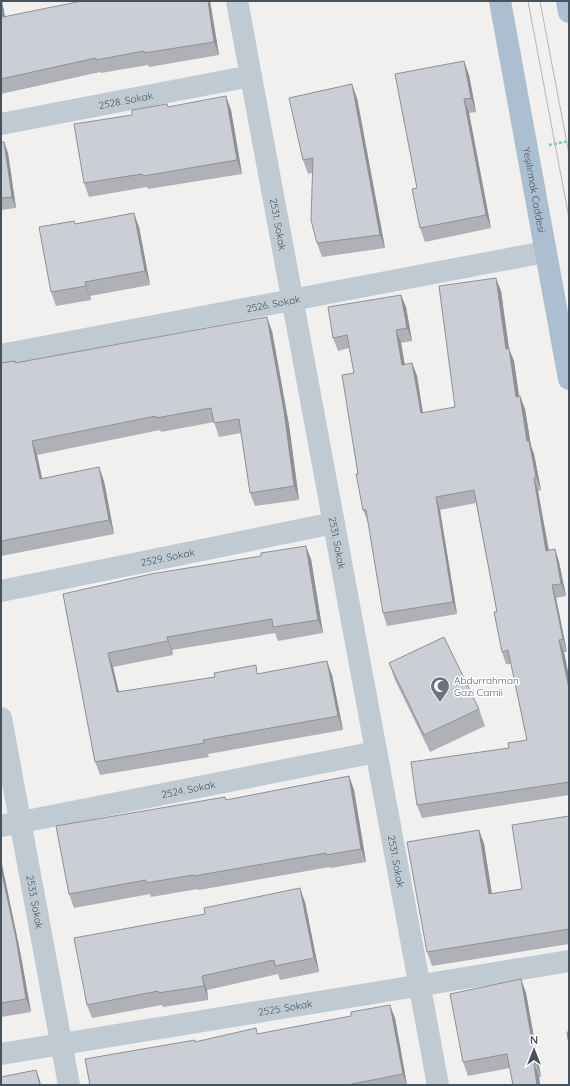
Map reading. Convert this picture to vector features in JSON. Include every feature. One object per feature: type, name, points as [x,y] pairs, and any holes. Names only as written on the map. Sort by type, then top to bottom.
[{"type":"main road","name":"Yeşilırmak Caddesi","points":[[500,1],[569,379]]},
{"type":"main road","points":[[567,1],[569,12]]},
{"type":"street","name":"2531. Sokak","points":[[237,1],[438,1085]]},
{"type":"street","name":"2528. Sokak","points":[[1,124],[251,76]]},
{"type":"street","name":"2526. Sokak","points":[[1,355],[545,252]]},
{"type":"street","name":"2529. Sokak","points":[[1,591],[334,523]]},
{"type":"street","name":"2533. Sokak","points":[[1,718],[11,824],[61,1043],[69,1085]]},
{"type":"street","name":"2524. Sokak","points":[[11,824],[376,752]]},
{"type":"street","name":"2525. Sokak","points":[[1,1054],[569,961]]},
{"type":"building","points":[[82,1],[208,1],[214,42],[144,53],[144,51],[96,60],[96,58],[1,79],[1,8],[3,17]]},
{"type":"building","points":[[464,61],[471,98],[464,99],[486,215],[420,228],[412,189],[417,188],[395,74]]},
{"type":"building","points":[[352,84],[380,235],[317,243],[311,220],[313,158],[303,160],[289,98]]},
{"type":"building","points":[[226,96],[237,160],[143,176],[142,174],[84,183],[74,124],[132,115],[132,110],[167,104],[168,107]]},
{"type":"building","points":[[1,142],[4,142],[12,197],[1,198]]},
{"type":"building","points":[[134,213],[145,271],[85,282],[86,286],[51,292],[39,227],[74,221],[75,224]]},
{"type":"building","points":[[496,278],[506,349],[509,348],[516,397],[520,396],[527,441],[529,441],[536,477],[534,478],[546,551],[555,549],[561,584],[552,585],[563,639],[559,640],[569,689],[569,782],[417,805],[411,762],[509,748],[508,743],[527,740],[508,650],[502,652],[494,612],[497,612],[474,490],[436,497],[453,602],[383,613],[366,510],[363,510],[356,474],[358,474],[342,375],[354,373],[347,335],[333,338],[328,307],[401,295],[407,328],[396,330],[402,365],[412,363],[421,413],[455,407],[439,286]]},
{"type":"building","points":[[267,317],[284,411],[294,486],[250,493],[239,419],[214,423],[211,408],[156,418],[156,416],[32,441],[40,479],[99,467],[109,520],[1,541],[1,363],[15,361],[15,363]]},
{"type":"building","points":[[306,546],[318,620],[273,627],[272,619],[167,637],[168,641],[108,653],[117,692],[215,677],[214,673],[256,665],[257,674],[327,661],[338,716],[203,740],[204,743],[95,762],[63,594],[151,574],[261,556],[261,553]]},
{"type":"building","name":"Abdurrahman Gazi Camii","points":[[444,637],[479,709],[424,735],[389,663]]},
{"type":"building","points":[[349,776],[361,849],[326,855],[326,853],[146,883],[146,880],[69,894],[56,826],[225,797],[226,800]]},
{"type":"building","points":[[569,816],[569,929],[427,952],[407,842],[479,830],[489,894],[522,889],[512,825]]},
{"type":"building","points":[[1,869],[16,938],[26,999],[1,1003]]},
{"type":"building","points":[[300,888],[314,958],[275,966],[274,960],[202,976],[204,986],[158,993],[158,991],[87,1005],[74,938],[205,914],[204,908]]},
{"type":"building","points":[[521,979],[536,1063],[534,1064],[537,1085],[513,1085],[507,1054],[463,1062],[450,994]]},
{"type":"building","points":[[390,1005],[403,1074],[347,1085],[90,1085],[85,1059],[195,1040],[195,1042],[256,1028],[257,1034],[351,1016],[351,1012]]},
{"type":"building","points":[[567,1032],[569,1032],[569,1045]]},
{"type":"building","points":[[36,1070],[40,1085],[1,1085],[1,1077]]},
{"type":"tram line","points":[[528,1],[569,218]]},
{"type":"tram line","points":[[540,1],[569,154]]},
{"type":"place","name":"Abdurrahman Gazi Camii","points":[[440,703]]}]
